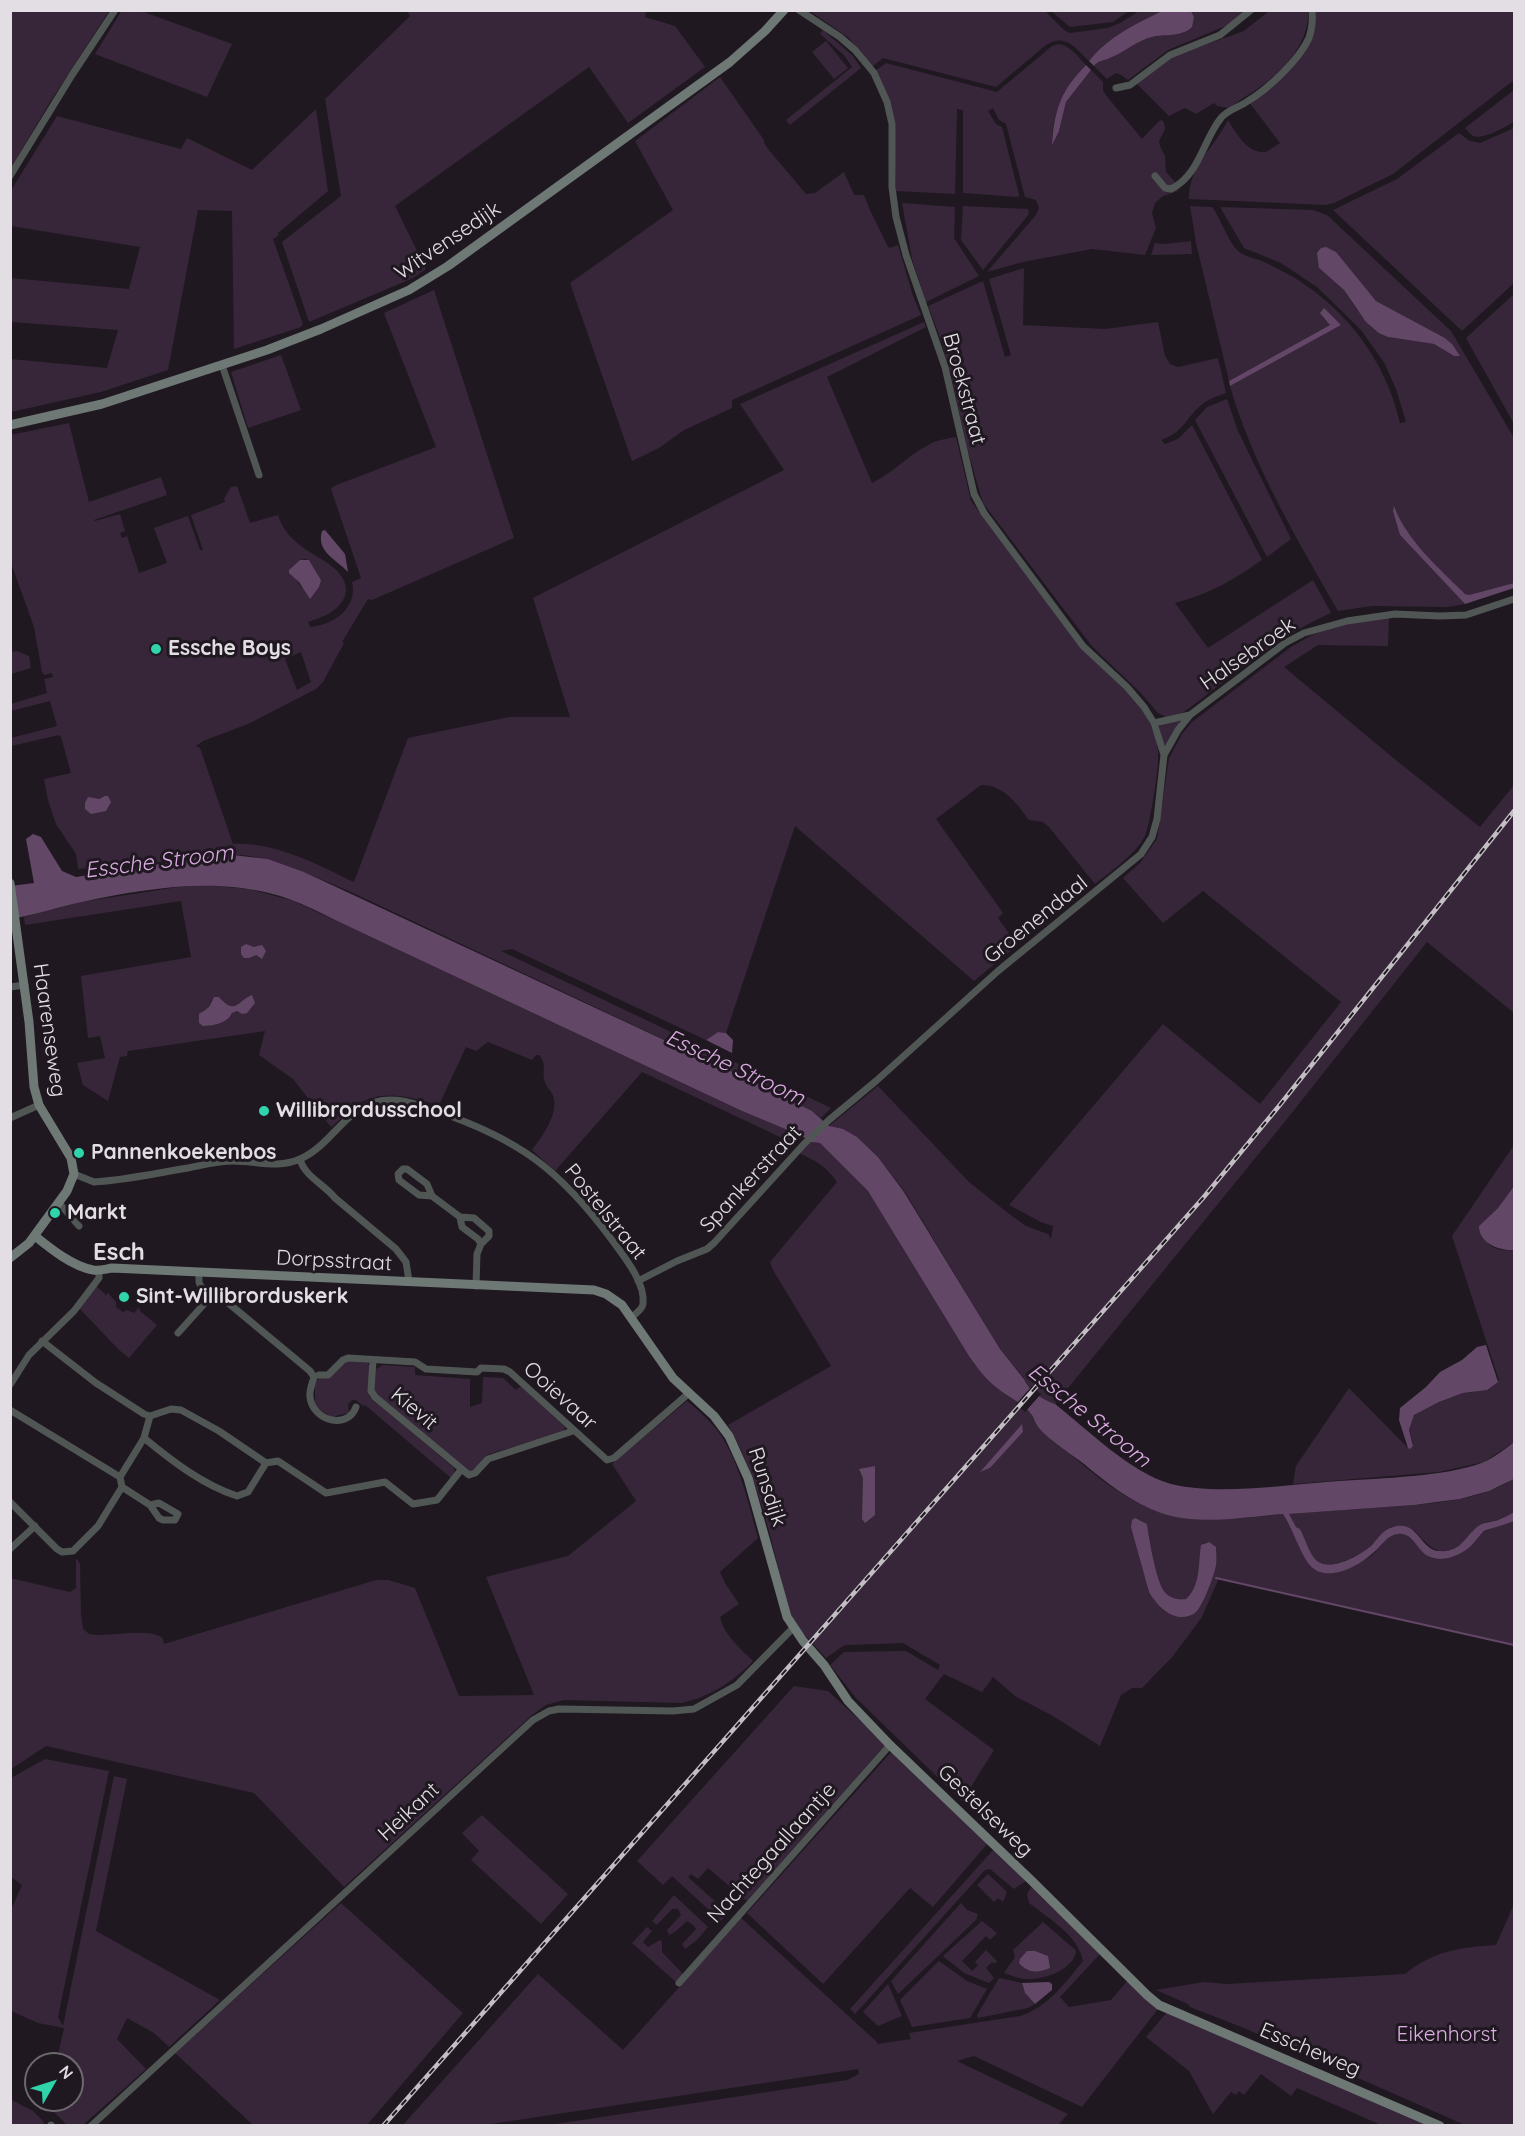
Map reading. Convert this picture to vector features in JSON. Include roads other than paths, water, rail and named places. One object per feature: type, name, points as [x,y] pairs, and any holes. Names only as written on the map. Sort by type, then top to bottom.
[{"type":"street","points":[[10,176],[115,10]]},
{"type":"street","name":"Witvensedijk","points":[[10,425],[102,404],[222,365],[321,329],[424,283],[730,62],[765,31],[784,10]]},
{"type":"street","name":"Broekstraat","points":[[799,10],[855,50],[874,73],[887,102],[892,124],[892,187],[896,217],[908,262],[945,367],[974,494],[984,513],[1083,646],[1127,687],[1144,707],[1154,723],[1164,754]]},
{"type":"street","points":[[1116,88],[1130,86],[1170,55],[1220,35],[1251,10]]},
{"type":"street","points":[[1155,176],[1165,188],[1171,189],[1178,186],[1203,153],[1222,116],[1261,92],[1301,51],[1310,37],[1312,10]]},
{"type":"street","points":[[222,365],[259,475]]},
{"type":"street","name":"Halsebroek","points":[[1164,754],[1190,715],[1272,653],[1304,633],[1325,626],[1395,614],[1466,615],[1515,599]]},
{"type":"street","points":[[1154,723],[1190,715]]},
{"type":"street","name":"Groenendaal","points":[[876,1081],[998,971],[1141,854],[1152,837],[1158,819],[1164,754]]},
{"type":"street","name":"Haarenseweg","points":[[10,883],[25,985],[34,1087],[39,1105],[71,1158],[74,1174]]},
{"type":"street","points":[[10,987],[25,985]]},
{"type":"street","name":"Spankerstraat","points":[[638,1281],[707,1249],[806,1142],[876,1081]]},
{"type":"street","name":"Postelstraat","points":[[74,1174],[94,1182],[233,1161],[267,1165],[283,1164],[300,1159],[322,1143],[352,1113],[376,1102],[406,1101],[463,1120],[498,1135],[523,1150],[566,1184],[628,1261],[638,1281],[643,1305],[632,1317]]},
{"type":"street","points":[[10,1118],[39,1105]]},
{"type":"street","points":[[300,1159],[304,1169],[334,1198],[396,1249],[406,1262],[409,1281]]},
{"type":"street","points":[[432,1196],[419,1195],[399,1180],[398,1174],[403,1169],[407,1169],[427,1184],[432,1196],[460,1217],[474,1218],[489,1231],[489,1236],[481,1244],[477,1254],[476,1286]]},
{"type":"street","points":[[10,1258],[22,1251],[35,1236],[67,1191],[74,1174]]},
{"type":"street","points":[[59,1203],[79,1226]]},
{"type":"street","points":[[460,1217],[462,1227],[481,1244]]},
{"type":"street","name":"Dorpsstraat","points":[[35,1236],[73,1262],[88,1269],[112,1268],[594,1290],[614,1298],[632,1317]]},
{"type":"street","points":[[10,1385],[29,1355],[74,1311],[99,1278],[99,1270]]},
{"type":"street","points":[[199,1272],[201,1287],[222,1297],[310,1371],[314,1377],[310,1389],[311,1404],[320,1416],[333,1421],[341,1420],[354,1412],[356,1407]]},
{"type":"street","points":[[178,1333],[214,1293]]},
{"type":"street","name":"Runsdijk","points":[[632,1317],[664,1367],[688,1394],[714,1416],[736,1447],[750,1486],[787,1617],[793,1628]]},
{"type":"street","points":[[42,1341],[96,1383],[150,1416],[171,1409],[181,1410],[219,1431],[266,1463],[278,1461],[326,1493],[385,1482],[413,1504],[437,1500],[461,1470],[472,1475],[488,1459],[573,1431]]},
{"type":"street","name":"Ooievaar","points":[[319,1375],[328,1375],[348,1358],[415,1362],[426,1369],[477,1372],[481,1368],[504,1369],[603,1458],[610,1460],[688,1394]]},
{"type":"street","name":"Kievit","points":[[374,1360],[371,1391],[375,1398],[461,1470]]},
{"type":"street","points":[[10,1410],[120,1477]]},
{"type":"street","points":[[10,1502],[57,1549],[62,1552],[73,1551],[98,1526],[122,1487],[120,1477],[144,1438],[150,1416]]},
{"type":"street","points":[[144,1438],[171,1460],[237,1496],[248,1492],[266,1463]]},
{"type":"street","points":[[122,1487],[150,1505]]},
{"type":"street","points":[[10,1549],[35,1526]]},
{"type":"street","name":"Gestelseweg","points":[[793,1628],[824,1665],[848,1701],[890,1745],[1147,1995],[1165,2007]]},
{"type":"street","name":"Heikant","points":[[91,2126],[541,1715],[559,1709],[673,1712],[694,1709],[737,1685],[793,1628]]},
{"type":"street","name":"Nachtegaallaantje","points":[[679,1983],[890,1745]]},
{"type":"street","name":"Esscheweg","points":[[1165,2007],[1440,2126]]},
{"type":"waterway","points":[[1216,1578],[1514,1645]]},
{"type":"railway","points":[[383,2126],[1203,1198],[1514,811]]},
{"type":"place","name":"Essche Boys","points":[[156,649]]},
{"type":"place","name":"Willibrordusschool","points":[[264,1111]]},
{"type":"place","name":"Pannenkoekenbos","points":[[79,1153]]},
{"type":"place","name":"Markt","points":[[55,1213]]},
{"type":"place","name":"Sint-Willibrorduskerk","points":[[124,1297]]},
{"type":"district","name":"Esch","points":[[119,1253]]},
{"type":"water label","name":"Essche Stroom","points":[[159,862]]},
{"type":"water label","name":"Essche Stroom","points":[[735,1068]]},
{"type":"water label","name":"Essche Stroom","points":[[1089,1416]]},
{"type":"park label","name":"Eikenhorst","points":[[1447,2035]]}]
